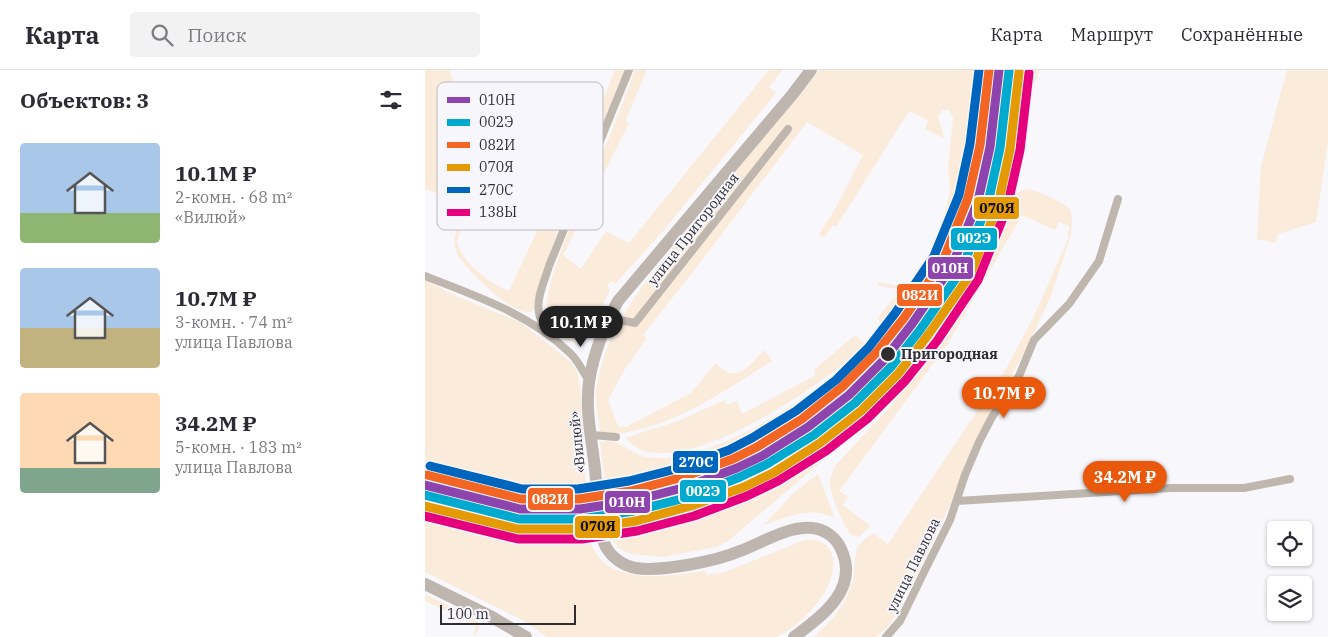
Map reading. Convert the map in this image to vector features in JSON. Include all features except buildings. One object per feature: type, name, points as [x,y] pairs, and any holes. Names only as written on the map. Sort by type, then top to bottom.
[{"type":"highway","name":"«Вилюй»","points":[[794,637],[829,608],[843,588],[845,575],[844,557],[836,540],[826,532],[814,528],[798,529],[714,559],[661,568],[636,568],[619,561],[609,551],[601,532],[598,517],[597,484],[588,404],[589,381],[599,345],[609,318],[619,300],[632,282],[792,95],[811,70]]},
{"type":"highway","points":[[425,584],[492,617],[526,637]]},
{"type":"street","points":[[603,134],[629,70]]},
{"type":"street","name":"улица Пригородная","points":[[609,318],[635,323],[788,129]]},
{"type":"street","name":"улица Павлова","points":[[886,637],[900,621],[950,520],[965,475],[979,442],[992,417],[1019,376],[1034,340],[1069,304],[1099,260],[1118,200]]},
{"type":"street","points":[[549,335],[539,313],[539,303],[549,266],[564,230]]},
{"type":"street","points":[[425,276],[507,309],[549,335],[571,354],[589,381]]},
{"type":"street","points":[[591,435],[616,437]]},
{"type":"street","points":[[957,501],[1171,488],[1245,488],[1290,479]]},
{"type":"shaded area","points":[[425,70],[449,70],[453,82],[437,82],[437,193],[425,189]]},
{"type":"shaded area","points":[[615,70],[625,70],[603,123],[603,100]]},
{"type":"shaded area","points":[[635,70],[647,70],[625,121],[629,123],[603,175],[603,151]]},
{"type":"shaded area","points":[[769,70],[782,70],[769,87],[776,93],[663,231],[615,284],[611,281],[607,286],[610,289],[595,321],[584,335],[570,342],[555,330],[547,313],[547,300],[551,282],[570,230],[576,230],[563,255],[581,269],[606,231],[629,243]]},
{"type":"shaded area","points":[[820,70],[984,70],[979,131],[964,196],[948,240],[929,280],[918,298],[913,295],[934,251],[950,192],[948,167],[953,118],[949,110],[942,110],[938,116],[944,138],[925,129],[928,120],[909,111],[836,227],[833,225],[824,238],[819,234],[834,211],[863,155],[807,122],[643,335],[647,338],[625,369],[608,400],[618,426],[626,427],[691,393],[716,363],[726,372],[740,372],[749,366],[764,350],[772,361],[701,404],[663,422],[623,433],[600,433],[596,391],[601,366],[621,320],[664,258]]},
{"type":"shaded area","points":[[1005,70],[1040,70],[1023,112],[1013,165],[992,234],[953,282],[937,324],[915,357],[900,366],[894,363],[944,287],[972,233],[983,205],[992,176],[998,146]]},
{"type":"shaded area","points":[[1287,70],[1328,70],[1328,142],[1316,222],[1278,234],[1275,243],[1257,239],[1261,166]]},
{"type":"shaded area","points":[[1026,189],[1041,193],[1062,203],[1070,209],[1072,218],[1071,235],[1051,296],[1025,352],[992,408],[957,490],[919,571],[887,628],[876,637],[813,637],[831,620],[849,592],[853,580],[858,546],[873,533],[888,544],[1007,367],[1035,314],[1069,237],[1067,235],[1070,227],[1059,222],[1055,230],[1022,215],[947,345],[839,491],[848,497],[843,505],[870,526],[859,537],[851,535],[837,509],[832,494],[830,480],[835,466],[890,407],[1001,234],[1010,198],[1014,194]]},
{"type":"shaded area","points":[[457,230],[461,230],[457,242],[460,250],[471,265],[493,283],[509,291],[537,230],[559,230],[533,310],[531,312],[524,312],[514,308],[491,291],[463,262],[456,252]]},
{"type":"shaded area","points":[[425,280],[456,296],[520,322],[571,362],[577,372],[580,385],[586,491],[535,491],[495,488],[425,473]]},
{"type":"shaded area","points":[[879,282],[904,287],[906,290],[906,295],[883,325],[877,319],[900,290],[877,285]]},
{"type":"shaded area","points":[[855,335],[866,345],[833,372],[796,398],[731,434],[685,450],[663,453],[641,450],[625,438],[678,421],[725,400],[727,405],[737,401],[742,414],[816,375],[814,370]]},
{"type":"shaded area","points":[[866,353],[870,358],[834,389],[796,418],[756,443],[713,464],[687,473],[606,491],[600,442],[618,443],[649,458],[676,458],[694,454],[728,441],[769,420]]},
{"type":"shaded area","points":[[881,380],[894,392],[833,452],[728,541],[716,547],[664,557],[631,554],[620,549],[611,540],[606,513],[676,500],[704,492],[746,474],[815,433]]},
{"type":"shaded area","points":[[818,474],[835,519],[827,515],[809,513],[791,516],[764,525],[795,492]]},
{"type":"shaded area","points":[[425,493],[445,499],[505,510],[587,513],[589,537],[597,555],[609,566],[623,572],[657,576],[705,571],[707,575],[725,572],[805,540],[817,540],[826,545],[831,552],[833,564],[832,577],[818,602],[809,613],[777,637],[547,637],[523,620],[425,572]]},
{"type":"shaded area","points":[[425,594],[477,620],[479,625],[473,637],[476,625],[425,601]]},
{"type":"transit line","name":"270С","points":[[430,466],[522,489],[578,489],[629,481],[680,468],[729,450],[796,411],[836,380],[869,347],[896,312],[934,256],[959,195],[970,144],[979,70]]},
{"type":"transit line","name":"082И","points":[[427,475],[521,499],[579,499],[631,491],[683,477],[733,459],[757,447],[802,419],[842,387],[876,353],[904,318],[943,261],[968,198],[980,145],[989,70]]},
{"type":"transit line","name":"010Н","points":[[425,485],[520,509],[580,509],[633,501],[686,487],[737,468],[762,456],[808,427],[849,395],[884,360],[912,324],[952,266],[978,201],[990,147],[999,70]]},
{"type":"transit line","name":"002Э","points":[[425,495],[519,519],[581,519],[634,511],[689,497],[740,477],[767,464],[814,435],[855,403],[891,367],[920,330],[961,271],[988,203],[1000,148],[1009,71]]},
{"type":"transit line","name":"070Я","points":[[425,506],[518,529],[581,529],[636,521],[691,506],[744,487],[773,473],[820,443],[861,411],[898,374],[970,275],[998,205],[1010,149],[1019,72]]},
{"type":"transit line","name":"138Ы","points":[[425,516],[518,539],[582,539],[637,531],[694,516],[747,496],[778,481],[826,451],[867,419],[905,381],[937,341],[978,280],[1007,208],[1020,150],[1029,73]]},
{"type":"place","name":"Пригородная","points":[[888,354]]}]
